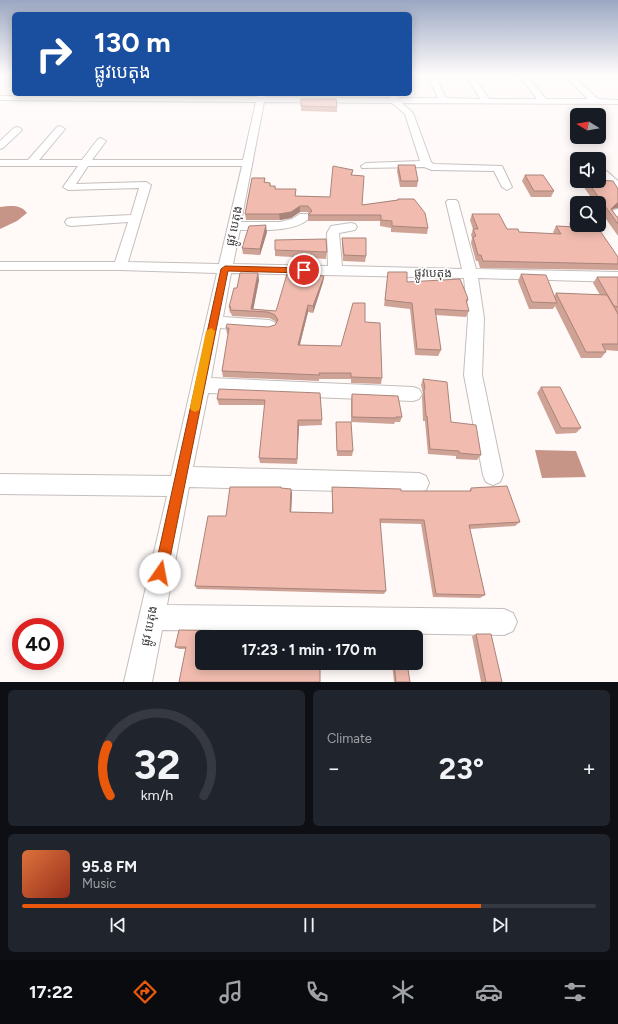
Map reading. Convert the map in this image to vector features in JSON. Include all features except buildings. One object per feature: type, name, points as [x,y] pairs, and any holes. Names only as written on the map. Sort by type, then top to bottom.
[{"type":"street","name":"ផ្លូវ បេតុង","points":[[138,682],[213,322],[260,106]]},
{"type":"street","points":[[402,106],[409,113],[426,164]]},
{"type":"street","points":[[31,163],[60,129]]},
{"type":"street","points":[[0,146],[17,130]]},
{"type":"street","points":[[101,141],[68,187],[146,185],[134,218],[120,266]]},
{"type":"street","points":[[0,163],[248,163]]},
{"type":"street","points":[[366,166],[426,164],[432,167],[498,168],[507,187]]},
{"type":"street","points":[[606,170],[612,170]]},
{"type":"street","points":[[606,176],[618,187]]},
{"type":"street","points":[[452,202],[470,273],[476,318],[473,375],[493,475]]},
{"type":"street","points":[[618,214],[615,215],[618,219]]},
{"type":"street","points":[[234,226],[269,226],[296,222],[304,217]]},
{"type":"street","points":[[71,222],[134,218]]},
{"type":"street","points":[[335,271],[333,233],[335,229],[351,227]]},
{"type":"street","name":"ផ្លូវបេតុង","points":[[2,269],[120,266],[618,277]]},
{"type":"street","points":[[213,322],[268,326]]},
{"type":"street","points":[[200,385],[413,394]]},
{"type":"street","points":[[0,484],[180,482],[419,483]]},
{"type":"street","points":[[151,617],[504,622]]},
{"type":"shaded area","points":[[16,206],[27,213],[17,221],[0,229],[0,207]]},
{"type":"shaded area","points":[[535,450],[576,451],[586,477],[542,478]]},
{"type":"slow traffic","points":[[195,407],[211,331]]},
{"type":"route","points":[[160,573],[225,269],[304,270]]}]
